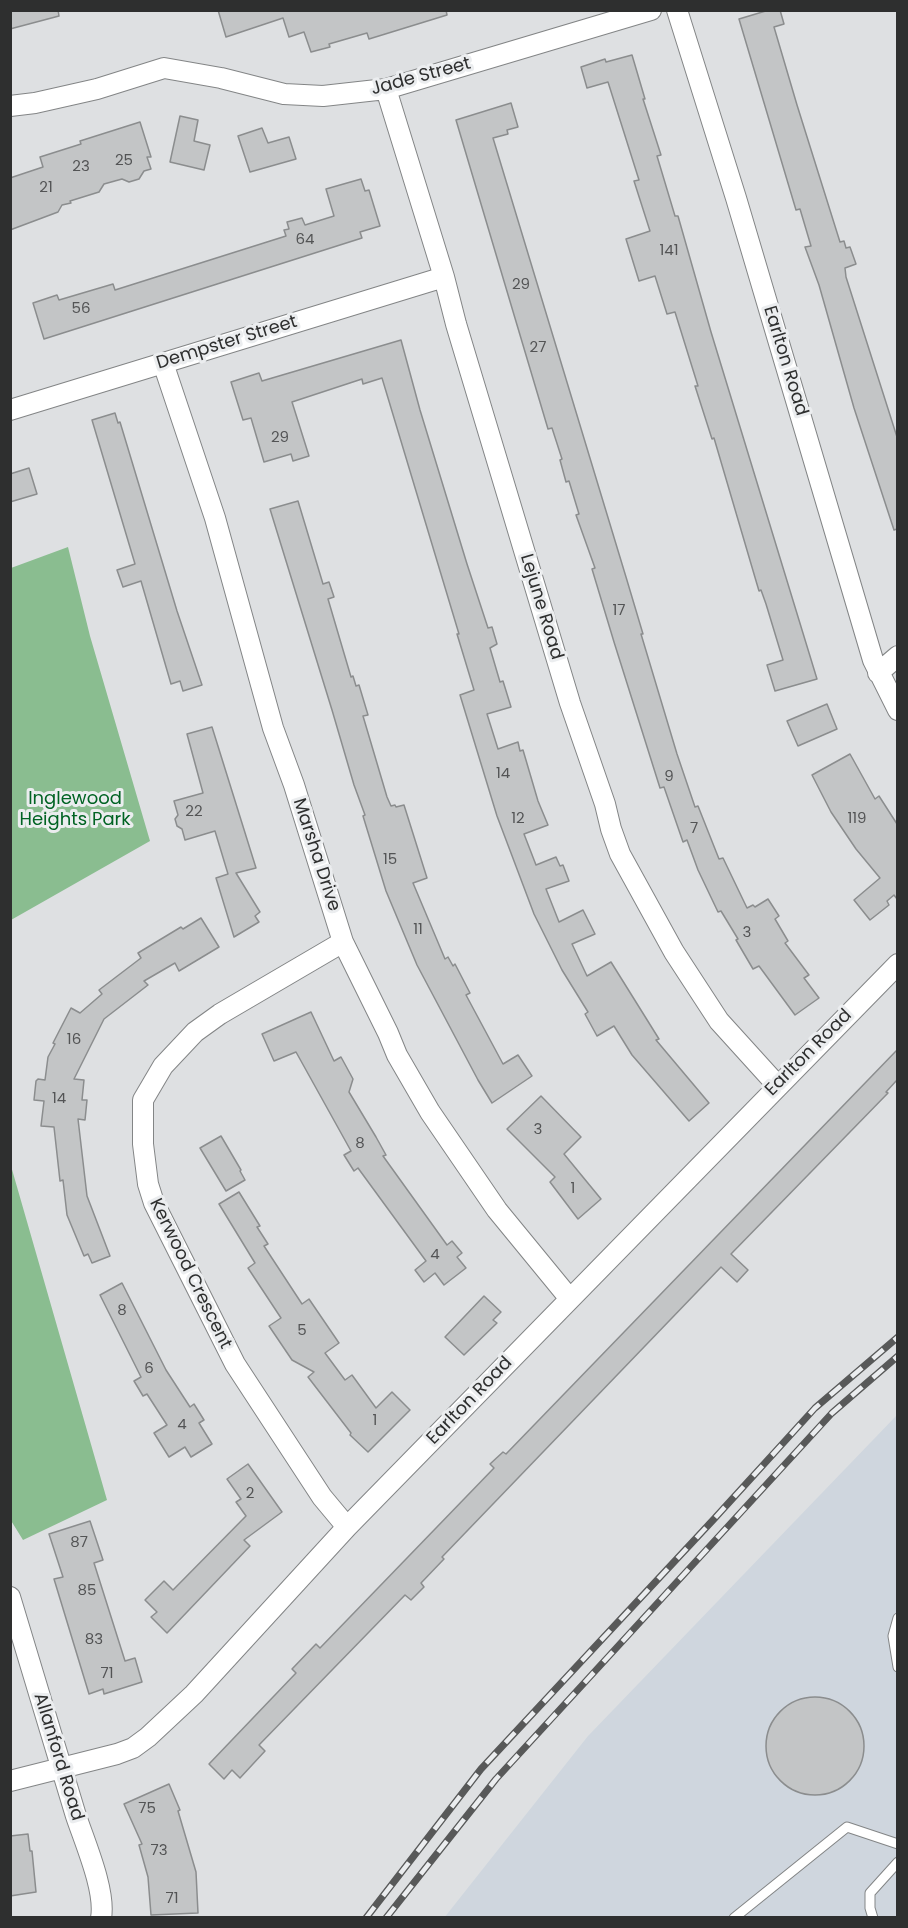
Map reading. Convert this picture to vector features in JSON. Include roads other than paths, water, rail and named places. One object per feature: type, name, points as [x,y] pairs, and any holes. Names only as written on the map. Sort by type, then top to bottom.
[{"type":"street","name":"Jade Street","points":[[10,106],[35,103],[97,89],[164,68],[221,78],[284,94],[323,96],[386,89],[651,10]]},
{"type":"street","name":"Earlton Road","points":[[677,10],[736,198],[878,673],[897,710]]},
{"type":"street","name":"Lejune Road","points":[[386,89],[444,277],[566,692],[605,804],[610,829],[620,854],[674,952],[719,1021],[777,1085]]},
{"type":"street","name":"Dempster Street","points":[[10,410],[444,277]]},
{"type":"street","name":"Marsha Drive","points":[[163,363],[215,518],[273,728],[294,785],[343,942],[397,1055],[430,1112],[497,1210],[570,1299]]},
{"type":"street","points":[[878,673],[897,656]]},
{"type":"street","name":"Kerwood Crescent","points":[[343,942],[220,1014],[195,1032],[176,1051],[163,1066],[144,1100],[143,1144],[147,1176],[154,1203],[235,1364],[317,1489],[347,1527]]},
{"type":"street","name":"Earlton Road","points":[[10,1781],[125,1751],[148,1737],[194,1694],[347,1527],[897,964]]},
{"type":"street","name":"Allanford Road","points":[[10,1597],[93,1866],[99,1891],[101,1917]]},
{"type":"lane","points":[[897,1618],[893,1636],[897,1667]]},
{"type":"lane","points":[[734,1917],[847,1827],[897,1844]]},
{"type":"lane","points":[[873,1917],[870,1908],[870,1893],[897,1862]]},
{"type":"railway","points":[[366,1918],[481,1769],[815,1408],[898,1337]]},
{"type":"railway","points":[[386,1918],[496,1779],[832,1413],[898,1356]]},
{"type":"park label","name":"Inglewood Heights Park","points":[[75,809]]}]
